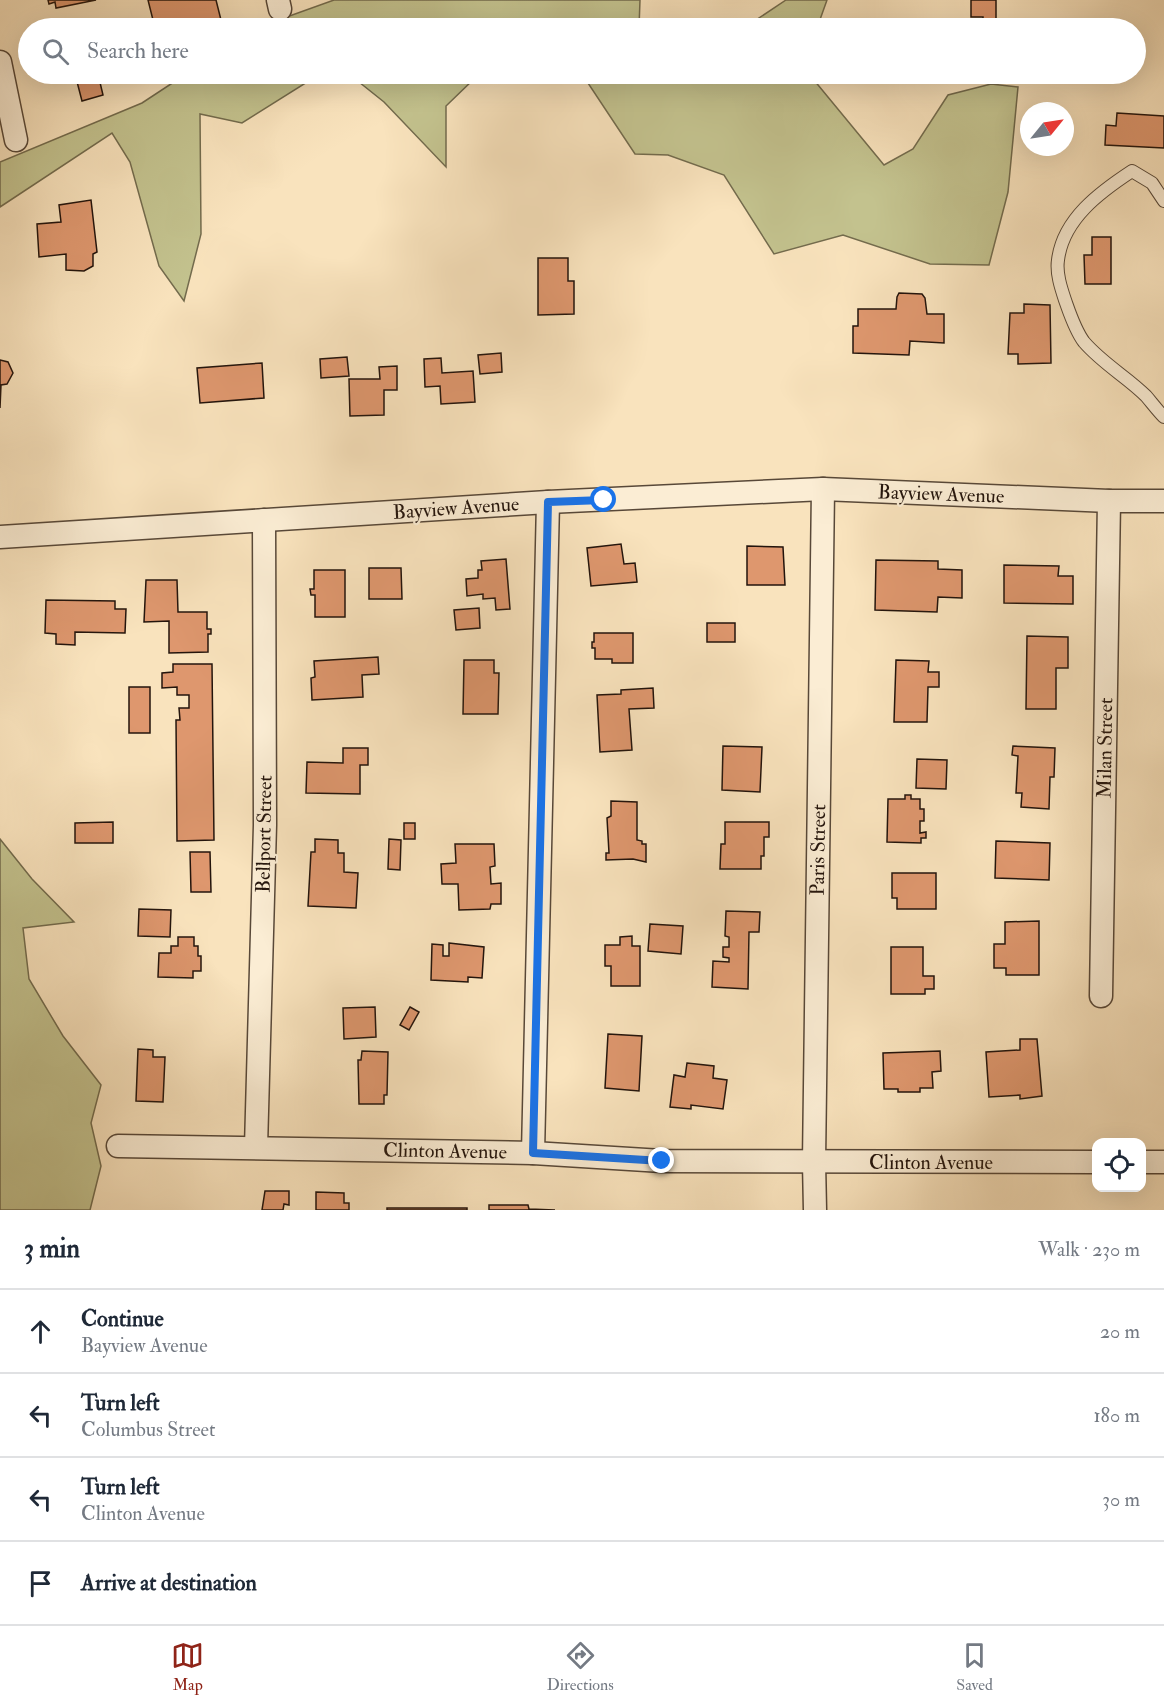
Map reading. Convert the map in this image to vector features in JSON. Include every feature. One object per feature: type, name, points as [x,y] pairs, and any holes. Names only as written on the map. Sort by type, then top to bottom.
[{"type":"street","points":[[0,62],[16,140]]},
{"type":"street","name":"Bayview Avenue","points":[[0,537],[548,502],[823,489],[1109,501],[1164,501]]},
{"type":"street","name":"Paris Street","points":[[815,1210],[823,489]]},
{"type":"street","name":"Milan Street","points":[[1101,996],[1109,501]]},
{"type":"street","points":[[533,1153],[548,502]]},
{"type":"street","name":"Bellport Street","points":[[256,1148],[265,825],[264,520]]},
{"type":"street","name":"Clinton Avenue","points":[[118,1146],[533,1153],[662,1161],[1092,1162]]},
{"type":"street","points":[[1146,1162],[1164,1162]]},
{"type":"lane","points":[[1164,201],[1152,183],[1132,171],[1106,188],[1079,213],[1063,239],[1058,261],[1060,285],[1071,317],[1083,340],[1099,358],[1145,395],[1164,417]]},
{"type":"shaded area","points":[[334,0],[640,0],[639,18],[284,18]]},
{"type":"shaded area","points":[[786,0],[827,0],[821,18],[759,18]]},
{"type":"shaded area","points":[[171,84],[304,84],[242,123],[200,114],[201,234],[184,301],[159,266],[130,162],[112,133],[0,207],[0,162],[142,103]]},
{"type":"shaded area","points":[[362,84],[469,84],[446,106],[446,167],[384,102]]},
{"type":"shaded area","points":[[589,84],[817,84],[884,165],[913,149],[948,95],[991,84],[1018,87],[1008,192],[989,265],[930,264],[843,235],[774,254],[724,175],[668,155],[635,154]]},
{"type":"shaded area","points":[[0,839],[32,879],[74,922],[23,928],[29,979],[63,1036],[101,1085],[91,1123],[101,1166],[90,1210],[0,1210]]},
{"type":"building","points":[[48,0],[96,0],[56,8],[55,2],[49,4]]},
{"type":"building","points":[[148,0],[216,0],[220,18],[152,18]]},
{"type":"building","points":[[971,0],[996,0],[996,18],[971,17]]},
{"type":"building","points":[[78,84],[100,84],[103,95],[82,101]]},
{"type":"building","points":[[1117,113],[1164,116],[1164,148],[1105,145],[1106,125],[1116,126]]},
{"type":"building","points":[[91,200],[97,252],[93,254],[93,266],[84,271],[66,270],[66,254],[39,257],[37,224],[61,222],[59,205]]},
{"type":"building","points":[[1092,237],[1111,237],[1111,284],[1085,284],[1084,255],[1092,255]]},
{"type":"building","points":[[538,258],[568,258],[568,281],[574,281],[574,314],[538,315]]},
{"type":"building","points":[[899,293],[922,294],[925,298],[927,314],[944,314],[944,343],[910,341],[909,355],[853,353],[853,326],[858,326],[858,309],[896,309]]},
{"type":"building","points":[[1024,304],[1050,305],[1051,363],[1018,364],[1018,354],[1008,354],[1010,313],[1024,313]]},
{"type":"building","points":[[501,353],[502,372],[480,374],[478,355]]},
{"type":"building","points":[[347,357],[349,376],[321,378],[320,359]]},
{"type":"building","points":[[441,358],[442,373],[473,371],[475,402],[441,404],[440,386],[425,387],[424,359]]},
{"type":"building","points":[[0,360],[8,362],[13,373],[7,384],[1,385],[0,408]]},
{"type":"building","points":[[262,363],[264,398],[200,403],[197,368]]},
{"type":"building","points":[[397,366],[397,390],[384,390],[384,415],[350,416],[349,379],[380,379],[379,367]]},
{"type":"building","points":[[621,544],[624,564],[635,563],[637,582],[591,586],[587,548]]},
{"type":"building","points":[[747,546],[783,547],[785,585],[747,585]]},
{"type":"building","points":[[506,559],[510,609],[496,610],[495,598],[483,599],[483,594],[467,596],[466,579],[478,578],[478,570],[482,570],[481,561]]},
{"type":"building","points":[[876,560],[938,561],[938,569],[962,570],[962,598],[938,597],[937,612],[875,610]]},
{"type":"building","points":[[1004,565],[1059,566],[1058,576],[1073,576],[1073,604],[1004,603]]},
{"type":"building","points":[[369,568],[401,568],[402,599],[369,599]]},
{"type":"building","points":[[314,570],[345,570],[345,617],[315,617],[315,595],[311,595],[310,589],[314,589]]},
{"type":"building","points":[[146,580],[177,580],[178,612],[207,612],[207,629],[211,629],[211,634],[208,634],[208,652],[169,653],[169,621],[144,622]]},
{"type":"building","points":[[46,600],[115,601],[115,609],[126,609],[125,633],[75,632],[75,645],[56,644],[56,634],[45,633]]},
{"type":"building","points":[[479,608],[480,628],[456,630],[454,610]]},
{"type":"building","points":[[707,623],[735,623],[735,642],[707,642]]},
{"type":"building","points":[[594,633],[633,633],[633,663],[612,663],[612,659],[595,659],[595,648],[592,648]]},
{"type":"building","points":[[1027,636],[1068,637],[1068,668],[1056,668],[1056,709],[1026,709]]},
{"type":"building","points":[[378,657],[379,674],[362,675],[363,697],[312,700],[311,678],[315,677],[314,661]]},
{"type":"building","points":[[464,660],[494,660],[494,673],[499,673],[498,714],[463,714]]},
{"type":"building","points":[[896,660],[929,661],[928,672],[939,672],[939,687],[928,687],[927,722],[894,722]]},
{"type":"building","points":[[173,664],[212,664],[214,840],[177,841],[176,720],[180,720],[179,708],[189,708],[189,695],[177,695],[177,687],[162,688],[162,673],[173,672]]},
{"type":"building","points":[[129,687],[150,687],[150,733],[129,733]]},
{"type":"building","points":[[653,688],[654,708],[629,709],[632,750],[600,752],[597,695],[621,694],[621,690]]},
{"type":"building","points":[[723,746],[762,747],[760,792],[722,790]]},
{"type":"building","points":[[1013,746],[1055,748],[1054,777],[1050,777],[1049,809],[1021,807],[1022,793],[1016,793],[1018,756],[1012,755]]},
{"type":"building","points":[[343,748],[368,748],[368,765],[360,765],[360,794],[306,793],[307,762],[343,763]]},
{"type":"building","points":[[917,759],[947,760],[946,789],[916,788]]},
{"type":"building","points":[[905,795],[911,795],[911,799],[920,799],[920,809],[924,809],[924,821],[920,821],[920,833],[926,832],[926,838],[921,838],[921,843],[887,842],[888,799],[905,799]]},
{"type":"building","points":[[611,801],[637,802],[637,840],[646,844],[646,862],[633,859],[606,860],[606,853],[609,853],[607,818],[611,816]]},
{"type":"building","points":[[113,822],[113,843],[75,843],[75,823]]},
{"type":"building","points":[[725,822],[769,822],[769,837],[764,837],[761,869],[720,869],[721,844],[725,844]]},
{"type":"building","points":[[404,823],[415,823],[415,839],[404,839]]},
{"type":"building","points":[[315,839],[338,840],[338,853],[344,853],[344,872],[358,873],[356,908],[308,906],[311,852],[315,852]]},
{"type":"building","points":[[389,839],[401,840],[400,870],[388,869]]},
{"type":"building","points":[[996,841],[1050,843],[1049,880],[995,878]]},
{"type":"building","points":[[455,844],[494,844],[495,866],[490,867],[491,884],[501,883],[501,904],[491,904],[490,909],[459,910],[458,884],[442,884],[441,864],[456,863]]},
{"type":"building","points":[[190,852],[210,852],[211,892],[191,892]]},
{"type":"building","points":[[892,873],[936,873],[936,909],[897,909],[897,898],[892,898]]},
{"type":"building","points":[[139,909],[171,910],[170,937],[138,936]]},
{"type":"building","points":[[726,911],[760,912],[759,932],[749,932],[748,989],[712,987],[713,961],[729,962],[729,958],[723,957],[723,947],[729,947],[729,937],[725,936]]},
{"type":"building","points":[[1039,921],[1039,975],[1006,975],[1006,968],[994,968],[994,944],[1005,944],[1005,922]]},
{"type":"building","points":[[650,924],[683,926],[681,954],[648,951]]},
{"type":"building","points":[[632,936],[632,946],[640,946],[640,986],[611,986],[611,966],[605,966],[605,945],[620,945],[620,937]]},
{"type":"building","points":[[178,937],[194,937],[194,946],[198,946],[198,956],[201,956],[201,971],[193,971],[193,978],[158,977],[159,953],[171,953],[171,946],[178,946]]},
{"type":"building","points":[[449,943],[484,947],[482,978],[468,977],[468,982],[431,980],[432,944],[443,945],[443,956],[449,956]]},
{"type":"building","points":[[891,947],[923,947],[923,976],[934,976],[934,989],[925,989],[925,994],[891,994]]},
{"type":"building","points":[[375,1007],[376,1037],[344,1039],[343,1008]]},
{"type":"building","points":[[410,1007],[419,1012],[409,1030],[400,1025]]},
{"type":"building","points":[[608,1034],[642,1036],[639,1091],[605,1088]]},
{"type":"building","points":[[1020,1039],[1037,1039],[1042,1096],[1020,1099],[1020,1095],[989,1097],[986,1052],[1020,1050]]},
{"type":"building","points":[[138,1049],[153,1050],[153,1057],[165,1057],[163,1102],[136,1101]]},
{"type":"building","points":[[362,1051],[388,1052],[387,1095],[384,1095],[384,1104],[359,1104],[358,1060],[361,1060]]},
{"type":"building","points":[[940,1051],[941,1071],[932,1072],[933,1088],[920,1088],[920,1092],[898,1092],[898,1089],[884,1089],[883,1053]]},
{"type":"building","points":[[687,1063],[714,1066],[713,1078],[727,1080],[723,1109],[691,1105],[691,1109],[670,1107],[674,1075],[685,1077]]},
{"type":"building","points":[[265,1191],[289,1191],[289,1205],[284,1204],[283,1210],[262,1210]]},
{"type":"building","points":[[316,1192],[344,1193],[344,1203],[349,1203],[349,1210],[316,1210]]},
{"type":"building","points":[[489,1205],[528,1205],[529,1209],[555,1210],[489,1210]]},
{"type":"building","points":[[387,1208],[467,1208],[467,1210],[387,1210]]},
{"type":"route","points":[[604,500],[548,502],[533,1153],[662,1161]]}]
